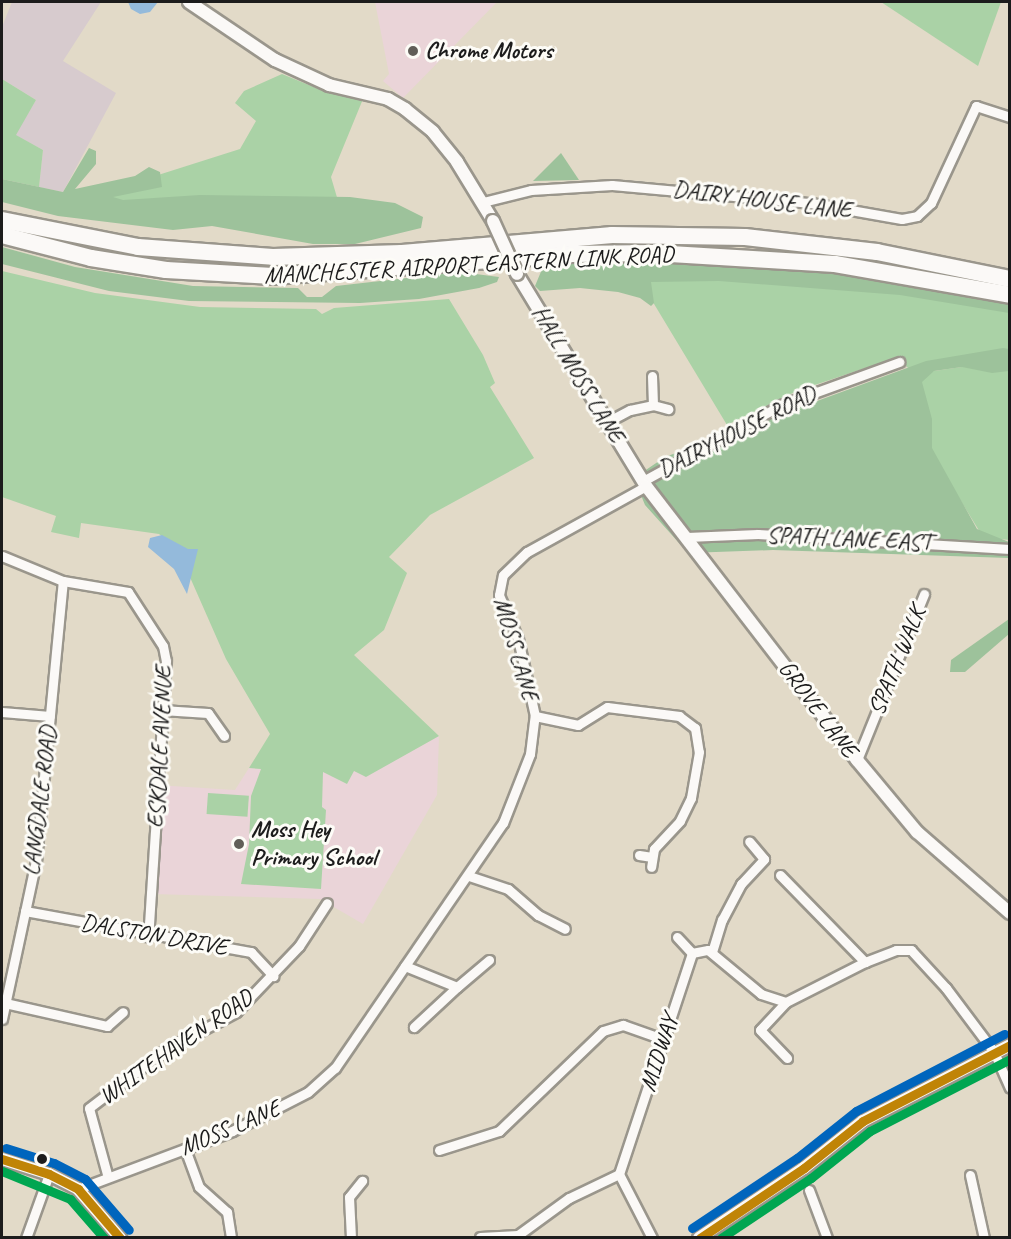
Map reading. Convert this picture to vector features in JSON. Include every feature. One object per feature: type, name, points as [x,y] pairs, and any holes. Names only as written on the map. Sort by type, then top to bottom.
[{"type":"highway","name":"MANCHESTER AIRPORT EASTERN LINK ROAD","points":[[2,220],[138,247],[273,258],[402,253],[612,235],[745,237],[867,251],[1010,279]]},
{"type":"highway","name":"MANCHESTER AIRPORT EASTERN LINK ROAD","points":[[2,235],[91,258],[166,270],[273,276],[571,254],[665,253],[835,264],[1010,295]]},
{"type":"street","name":"HALL MOSS LANE","points":[[189,2],[275,60],[329,85],[388,99],[405,109],[442,142],[483,202],[517,274],[645,484]]},
{"type":"street","name":"DAIRY HOUSE LANE","points":[[483,202],[531,190],[612,185],[800,202],[902,219],[917,216],[931,203],[976,106],[1010,117]]},
{"type":"street","name":"DAIRYHOUSE ROAD","points":[[645,484],[781,405],[899,362]]},
{"type":"street","points":[[652,376],[654,405]]},
{"type":"street","points":[[607,422],[630,410],[654,405],[668,409]]},
{"type":"street","name":"GROVE LANE","points":[[645,484],[857,760],[917,832],[1010,913]]},
{"type":"street","name":"MOSS LANE","points":[[78,1189],[107,1174],[232,1131],[309,1092],[353,1044],[405,966],[470,876],[502,823],[530,754],[535,716],[518,639],[499,595],[503,574],[527,552],[645,484]]},
{"type":"street","name":"SPATH LANE EAST","points":[[687,537],[758,534],[1010,549]]},
{"type":"street","name":"ESKDALE AVENUE","points":[[2,556],[63,581],[124,590],[132,595],[165,652],[148,936]]},
{"type":"street","name":"LANGDALE ROAD","points":[[2,1019],[36,860],[63,581]]},
{"type":"street","name":"SPATH WALK","points":[[857,760],[924,594]]},
{"type":"street","points":[[535,716],[578,724],[607,707],[679,716],[695,728],[699,752],[691,798],[680,821],[651,862],[639,855]]},
{"type":"street","points":[[162,710],[208,713],[224,735]]},
{"type":"street","points":[[2,712],[50,716]]},
{"type":"street","points":[[712,952],[722,920],[741,884],[764,859],[749,841]]},
{"type":"street","points":[[780,875],[850,943],[865,963]]},
{"type":"street","points":[[470,876],[508,889],[538,915],[566,929]]},
{"type":"street","name":"WHITEHAVEN ROAD","points":[[107,1174],[89,1108],[165,1050],[236,1011],[273,976],[327,903]]},
{"type":"street","name":"DALSTON DRIVE","points":[[25,911],[148,936],[251,952],[273,976]]},
{"type":"street","points":[[677,937],[692,953],[703,949],[712,952],[761,994],[786,1002]]},
{"type":"street","points":[[787,1058],[760,1030],[786,1002],[896,950],[911,950],[920,956],[994,1052],[1010,1088]]},
{"type":"street","name":"MIDWAY","points":[[619,1174],[692,953]]},
{"type":"street","points":[[414,1027],[489,960]]},
{"type":"street","points":[[405,966],[457,987]]},
{"type":"street","points":[[5,1003],[107,1026],[123,1012]]},
{"type":"street","points":[[439,1150],[499,1131],[603,1031],[623,1025],[663,1039]]},
{"type":"street","points":[[699,1238],[804,1168],[863,1121],[1010,1045]]},
{"type":"street","points":[[185,1149],[199,1187],[227,1212],[231,1238]]},
{"type":"street","points":[[2,1159],[49,1174],[78,1189],[120,1238]]},
{"type":"street","points":[[26,1238],[49,1174]]},
{"type":"street","points":[[480,1237],[518,1235],[569,1198],[619,1174],[652,1238]]},
{"type":"street","points":[[970,1174],[984,1238]]},
{"type":"street","points":[[351,1238],[349,1197],[362,1180]]},
{"type":"street","points":[[808,1190],[827,1238]]},
{"type":"shaded area","points":[[12,2],[101,2],[63,61],[116,93],[63,192],[39,187],[43,150],[15,135],[36,100],[2,79],[2,27]]},
{"type":"shaded area","points":[[375,2],[497,2],[403,98],[383,81],[389,74]]},
{"type":"shaded area","points":[[439,736],[437,795],[363,924],[320,899],[152,894],[156,785],[235,790],[249,768],[354,770],[366,776]]},
{"type":"green space","points":[[881,2],[1001,2],[978,66]]},
{"type":"green space","points":[[282,74],[321,90],[363,99],[331,177],[341,211],[147,206],[92,196],[240,149],[256,121],[235,103],[244,91]]},
{"type":"green space","points":[[2,79],[36,100],[16,135],[43,150],[39,187],[2,179]]},
{"type":"green space","points":[[89,148],[96,151],[96,164],[75,189],[135,176],[149,167],[160,172],[162,187],[113,197],[123,200],[200,195],[350,197],[395,203],[423,217],[421,228],[355,244],[313,244],[212,226],[173,230],[58,216],[2,202],[2,179],[63,192]]},
{"type":"green space","points":[[561,153],[579,180],[533,181]]},
{"type":"green space","points":[[2,247],[75,267],[193,286],[298,288],[307,297],[322,297],[336,286],[460,272],[499,277],[497,282],[479,288],[419,299],[360,303],[189,301],[109,291],[2,264]]},
{"type":"green space","points":[[619,260],[845,274],[1009,302],[1009,313],[900,295],[719,281],[651,282],[654,303],[651,306],[640,298],[618,292],[580,288],[540,291],[535,286],[545,262]]},
{"type":"green space","points":[[2,271],[95,293],[200,307],[316,309],[322,314],[334,308],[449,299],[483,355],[495,383],[490,387],[534,458],[430,515],[389,557],[407,573],[384,630],[354,655],[439,736],[366,777],[354,771],[347,784],[323,772],[322,807],[326,810],[321,889],[241,884],[249,844],[251,796],[261,769],[249,768],[270,734],[226,659],[178,550],[159,534],[81,523],[79,538],[51,532],[56,516],[2,497]]},
{"type":"green space","points":[[713,277],[872,289],[1009,308],[1009,353],[911,370],[895,358],[797,391],[727,425],[639,279]]},
{"type":"green space","points":[[1003,348],[1009,349],[1009,371],[992,373],[962,367],[934,371],[922,382],[932,419],[932,448],[977,529],[1009,542],[1009,558],[773,550],[688,553],[645,505],[634,478],[665,457],[926,361]]},
{"type":"green space","points":[[1009,360],[1009,540],[983,537],[924,441],[914,374]]},
{"type":"green space","points":[[1009,619],[1009,634],[965,672],[950,672],[951,660]]},
{"type":"green space","points":[[208,793],[249,796],[247,817],[207,814]]},
{"type":"water","points":[[128,2],[158,2],[150,12],[140,14],[131,9]]},
{"type":"water","points":[[162,535],[188,549],[198,549],[187,594],[174,569],[148,547],[150,538]]},
{"type":"transit line","points":[[692,1228],[797,1158],[856,1111],[1004,1034]]},
{"type":"transit line","points":[[700,1238],[804,1168],[863,1121],[1010,1045]]},
{"type":"transit line","points":[[721,1238],[811,1178],[870,1131],[1010,1059]]},
{"type":"transit line","points":[[6,1148],[54,1163],[85,1179],[129,1230]]},
{"type":"transit line","points":[[2,1159],[49,1174],[78,1189],[120,1238]]},
{"type":"transit line","points":[[2,1171],[70,1199],[104,1238]]},
{"type":"place","name":"Chrome Motors","points":[[413,51]]},
{"type":"place","name":"Moss Hey Primary School","points":[[239,844]]}]
